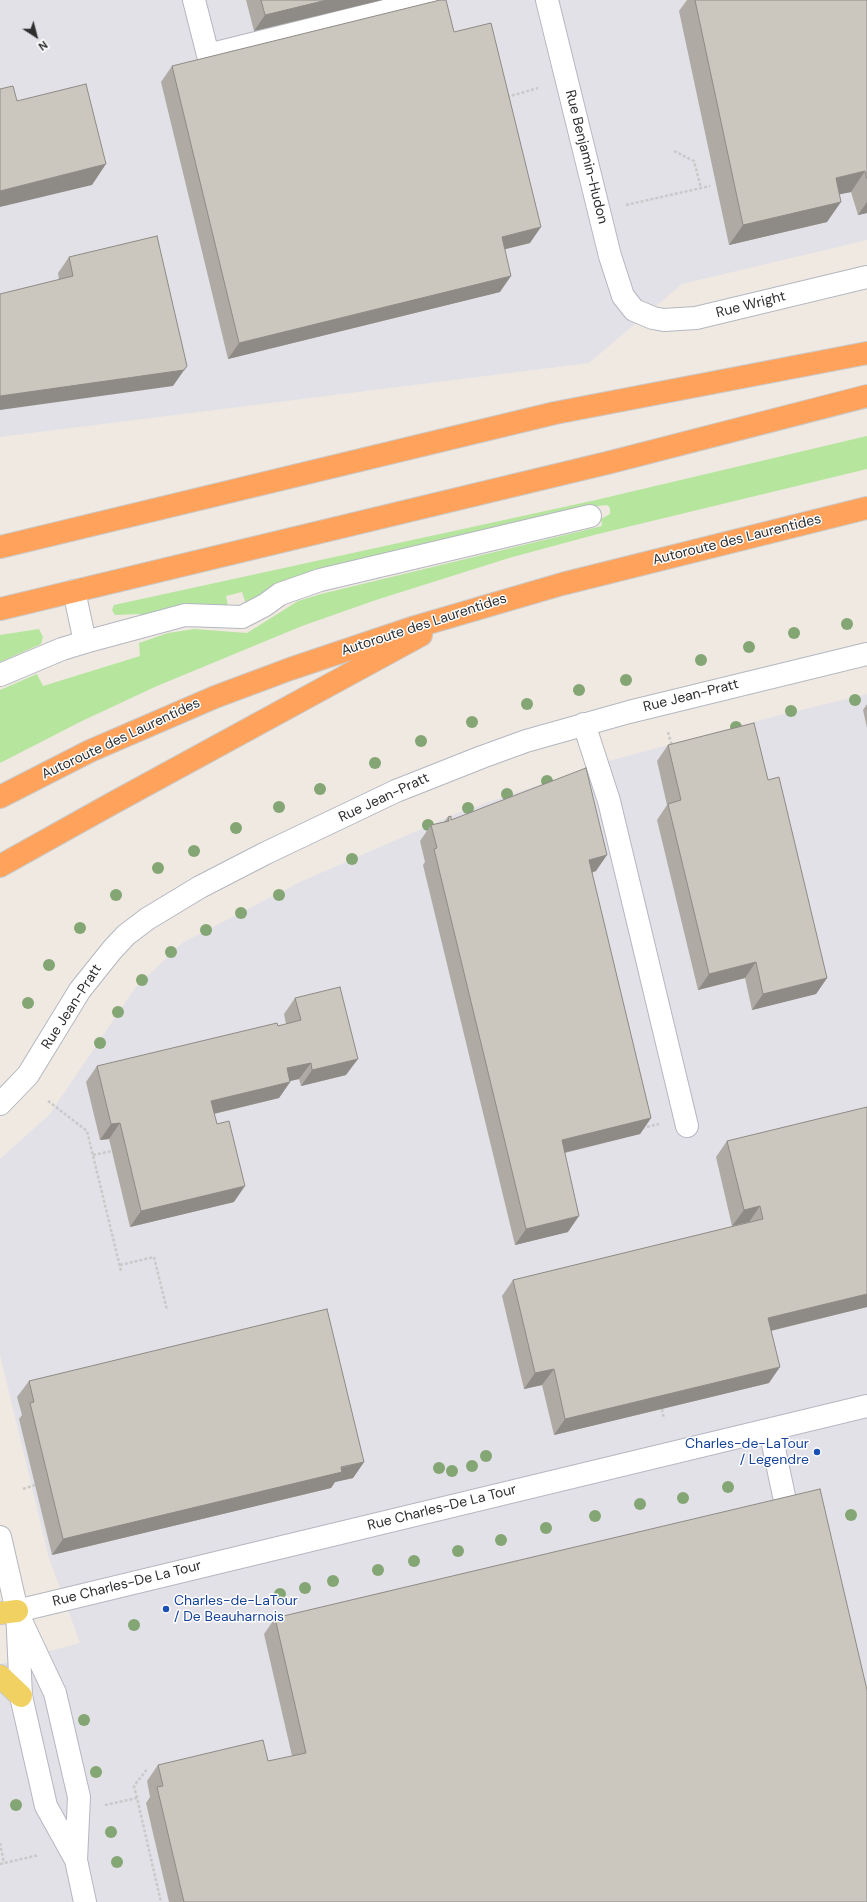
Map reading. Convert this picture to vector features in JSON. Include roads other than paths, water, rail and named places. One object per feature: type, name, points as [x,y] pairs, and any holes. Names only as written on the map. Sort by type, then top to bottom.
[{"type":"highway","points":[[0,547],[73,528],[555,413],[867,353]]},
{"type":"highway","points":[[0,608],[74,592],[612,462],[867,396]]},
{"type":"highway","name":"Autoroute des Laurentides","points":[[0,797],[90,751],[215,697],[312,661],[414,627],[562,584],[867,508]]},
{"type":"highway","points":[[0,535],[73,528]]},
{"type":"highway","points":[[0,866],[113,802],[462,613]]},
{"type":"main road","points":[[0,1676],[22,1696]]},
{"type":"street","points":[[194,0],[208,55],[429,0]]},
{"type":"street","name":"Rue Benjamin-Hudon","points":[[547,0],[610,256],[623,296],[634,310]]},
{"type":"street","name":"Rue Wright","points":[[634,310],[652,318],[664,320],[696,318],[867,277]]},
{"type":"street","points":[[0,675],[62,649],[185,615],[242,617],[265,605],[280,594],[320,580],[590,516]]},
{"type":"street","points":[[74,592],[85,642]]},
{"type":"street","name":"Rue Jean-Pratt","points":[[0,1104],[28,1075],[80,990],[98,966],[126,935],[170,903],[266,853],[403,788],[482,756],[584,724],[672,700],[867,654]]},
{"type":"street","points":[[584,724],[609,801],[687,1126]]},
{"type":"street","name":"Rue Charles-De La Tour","points":[[8,1612],[867,1406]]},
{"type":"street","points":[[770,1430],[787,1510]]},
{"type":"street","points":[[0,1537],[8,1612],[22,1696],[46,1806],[76,1860]]},
{"type":"street","points":[[8,1612],[55,1693],[57,1700],[80,1797],[76,1860],[85,1902]]},
{"type":"place","name":"Charles-de-LaTour / Legendre","points":[[817,1452]]},
{"type":"place","name":"Charles-de-LaTour / De Beauharnois","points":[[166,1609]]}]
